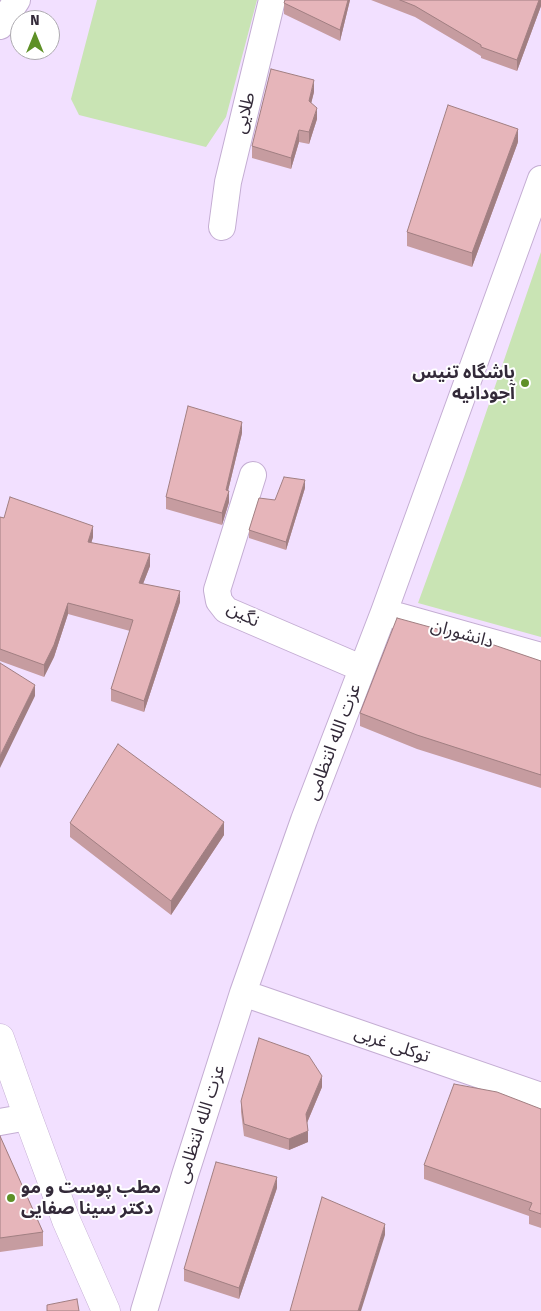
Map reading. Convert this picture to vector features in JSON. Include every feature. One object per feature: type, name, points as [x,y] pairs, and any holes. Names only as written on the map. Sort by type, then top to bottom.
[{"type":"main road","points":[[0,1038],[66,1220],[106,1311]]},
{"type":"street","points":[[0,26],[17,0]]},
{"type":"street","name":"طلایی","points":[[222,226],[228,182],[272,0]]},
{"type":"street","name":"عزت الله انتظامی","points":[[144,1311],[243,993],[304,820],[384,612],[541,179]]},
{"type":"street","name":"نگین","points":[[253,475],[217,590],[219,601],[226,610],[361,668]]},
{"type":"street","name":"دانشوران","points":[[384,612],[541,656]]},
{"type":"street","name":"توکلی غربی","points":[[243,993],[541,1096]]},
{"type":"street","points":[[0,1122],[28,1117]]},
{"type":"green space","points":[[97,0],[257,0],[226,117],[206,147],[79,115],[71,99]]},
{"type":"green space","points":[[541,252],[541,637],[418,603],[464,477]]},
{"type":"building","points":[[285,0],[348,0],[340,30],[284,3]]},
{"type":"building","points":[[400,0],[539,0],[517,60],[481,47],[481,45],[415,6]]},
{"type":"building","points":[[271,69],[314,80],[309,101],[317,108],[309,132],[299,130],[291,158],[252,146]]},
{"type":"building","points":[[448,105],[518,129],[472,253],[407,232]]},
{"type":"building","points":[[188,406],[242,422],[226,490],[229,491],[222,513],[166,497]]},
{"type":"building","points":[[284,477],[305,480],[286,542],[249,530],[259,498],[275,500]]},
{"type":"building","points":[[10,497],[93,526],[88,542],[150,554],[139,583],[180,591],[144,701],[111,689],[133,620],[68,603],[54,645],[44,665],[0,649],[0,517],[4,518]]},
{"type":"building","points":[[397,618],[488,643],[541,661],[541,775],[417,735],[360,713]]},
{"type":"building","points":[[0,663],[35,685],[0,756]]},
{"type":"building","points":[[118,744],[224,822],[171,901],[70,823]]},
{"type":"building","points":[[259,1038],[309,1056],[322,1076],[306,1114],[308,1131],[289,1139],[244,1124],[241,1101]]},
{"type":"building","points":[[454,1084],[497,1092],[541,1109],[541,1214],[529,1210],[532,1203],[424,1165]]},
{"type":"building","name":"مطب پوست و مو دکتر سینا صفایی","points":[[0,1136],[43,1232],[0,1238]]},
{"type":"building","points":[[216,1162],[277,1177],[239,1288],[184,1269]]},
{"type":"building","points":[[322,1197],[385,1224],[358,1311],[290,1311]]},
{"type":"building","points":[[77,1299],[79,1311],[47,1311],[47,1305]]},
{"type":"place","name":"باشگاه تنیس آجودانیه","points":[[525,383]]},
{"type":"place","name":"مطب پوست و مو دکتر سینا صفایی","points":[[11,1198]]}]
